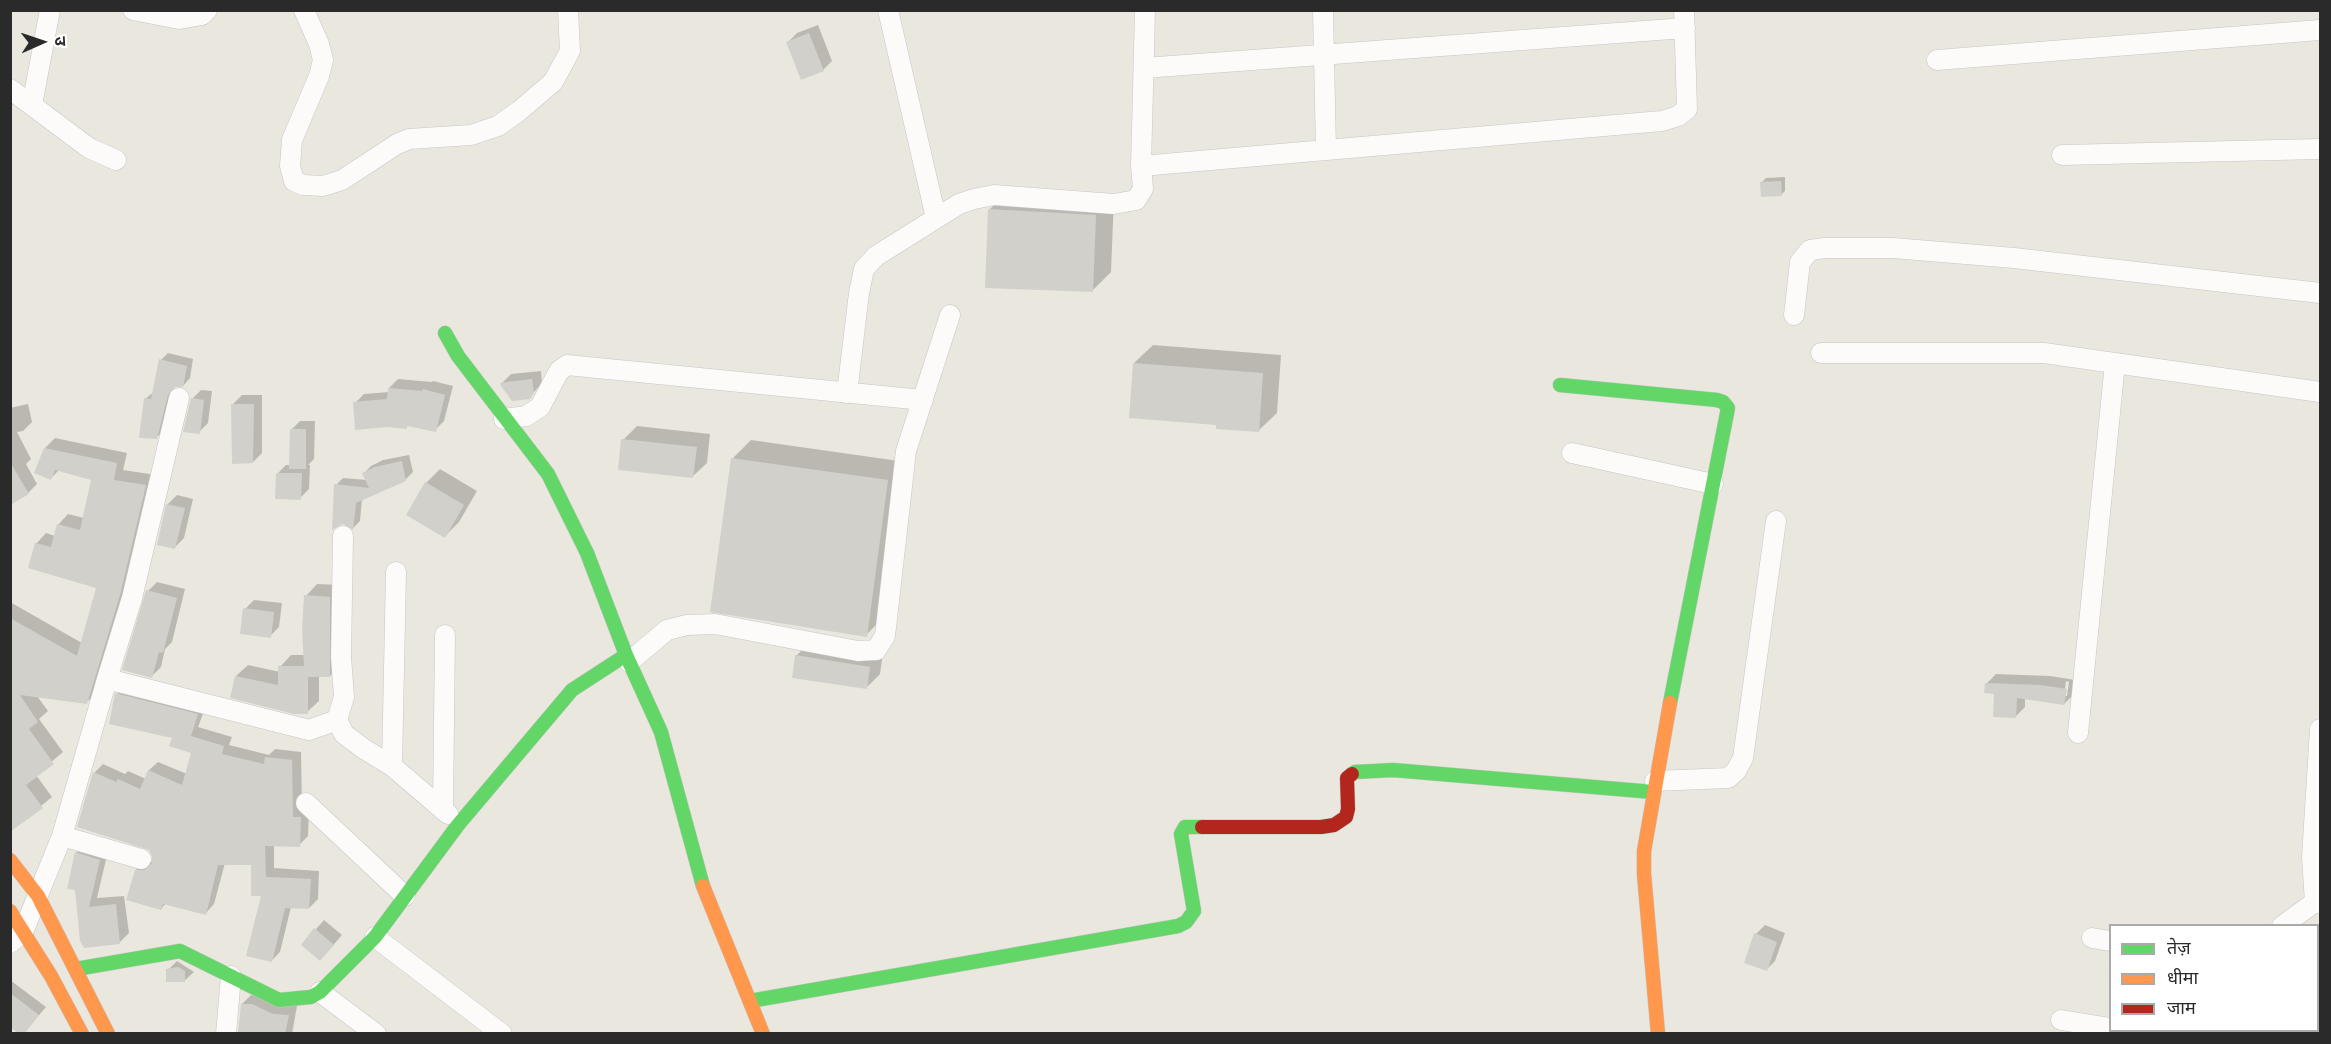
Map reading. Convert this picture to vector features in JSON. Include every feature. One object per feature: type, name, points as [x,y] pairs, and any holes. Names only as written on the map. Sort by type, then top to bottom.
[{"type":"street","points":[[32,105],[50,10]]},
{"type":"street","points":[[133,10],[179,19],[202,15],[207,10]]},
{"type":"street","points":[[304,10],[319,44],[323,60],[320,76],[292,140],[290,166],[294,181],[303,185],[323,186],[342,180],[397,144],[410,139],[471,135],[498,126],[512,116],[554,82],[570,51],[568,10]]},
{"type":"street","points":[[888,10],[936,218]]},
{"type":"street","points":[[847,393],[864,269],[876,256],[959,204],[994,195],[1114,204],[1136,200],[1143,189],[1141,166],[1145,10]]},
{"type":"street","points":[[1323,10],[1326,150]]},
{"type":"street","points":[[1141,166],[1662,121],[1678,116],[1687,109],[1685,19],[1325,55],[1144,68]]},
{"type":"street","points":[[1937,60],[2320,30]]},
{"type":"street","points":[[10,89],[89,148],[116,160]]},
{"type":"street","points":[[2062,155],[2320,149]]},
{"type":"street","points":[[1794,315],[1800,262],[1810,250],[1825,248],[1893,248],[2014,258],[2320,293]]},
{"type":"street","points":[[76,969],[180,951],[279,1000],[311,997],[320,992],[375,937],[458,825],[572,690],[628,658],[667,630],[687,625],[715,624],[858,651],[876,650],[885,636],[906,451],[950,315]]},
{"type":"street","points":[[445,333],[458,356],[504,419],[548,474],[587,553],[628,658],[661,732],[706,896],[763,1034]]},
{"type":"street","points":[[1821,353],[2044,353],[2320,392]]},
{"type":"street","points":[[2078,733],[2115,363]]},
{"type":"street","points":[[504,419],[526,416],[540,407],[559,371],[567,365],[923,400]]},
{"type":"street","points":[[1560,385],[1723,402],[1728,408],[1654,786],[1644,851],[1658,1034]]},
{"type":"street","points":[[17,938],[38,896],[62,836],[132,598],[179,398]]},
{"type":"street","points":[[1572,453],[1713,484]]},
{"type":"street","points":[[750,1002],[1178,926],[1186,922],[1194,911],[1181,834],[1185,827],[1321,827],[1334,825],[1346,817],[1347,778],[1354,772],[1394,770],[1654,786],[1728,778],[1736,771],[1743,758],[1776,521]]},
{"type":"street","points":[[343,536],[341,657],[344,697],[337,720],[344,734],[392,766],[458,825]]},
{"type":"street","points":[[392,766],[396,572]]},
{"type":"street","points":[[443,810],[445,634]]},
{"type":"street","points":[[107,679],[309,730],[337,720]]},
{"type":"street","points":[[2285,924],[2318,902],[2312,857],[2320,729]]},
{"type":"street","points":[[306,803],[405,896]]},
{"type":"street","points":[[62,836],[141,859]]},
{"type":"street","points":[[10,861],[38,896],[108,1034]]},
{"type":"street","points":[[10,911],[17,938],[51,976],[82,1034]]},
{"type":"street","points":[[375,937],[502,1034]]},
{"type":"street","points":[[226,1034],[231,976]]},
{"type":"street","points":[[320,992],[376,1034]]},
{"type":"street","points":[[2061,1020],[2109,1028]]},
{"type":"building","points":[[809,33],[824,71],[801,80],[786,42]]},
{"type":"building","points":[[1781,181],[1782,196],[1761,197],[1760,182]]},
{"type":"building","points":[[988,209],[1096,215],[1093,292],[985,288]]},
{"type":"building","points":[[159,359],[187,366],[183,387],[175,387],[168,395],[157,439],[139,438],[144,398],[151,399]]},
{"type":"building","points":[[1133,363],[1263,373],[1259,432],[1216,429],[1216,425],[1129,418]]},
{"type":"building","points":[[532,379],[534,393],[530,399],[512,401],[500,383]]},
{"type":"building","points":[[388,388],[422,391],[423,389],[445,395],[436,432],[407,426],[407,429],[387,427],[355,430],[353,402],[387,399]]},
{"type":"building","points":[[191,398],[204,400],[200,434],[183,432]]},
{"type":"building","points":[[231,404],[254,404],[253,463],[232,464]]},
{"type":"building","points":[[290,429],[306,429],[306,469],[289,469]]},
{"type":"building","points":[[621,439],[697,447],[693,478],[618,470]]},
{"type":"building","points":[[44,448],[117,463],[114,480],[146,485],[120,595],[87,704],[20,695],[38,722],[29,729],[54,764],[26,785],[43,808],[10,832],[10,618],[77,656],[96,588],[28,568],[35,543],[51,547],[57,524],[80,530],[91,480],[55,470],[51,480],[34,473]]},
{"type":"building","points":[[731,458],[888,480],[867,637],[710,612]]},
{"type":"building","points":[[402,461],[406,481],[356,503],[353,530],[343,524],[332,530],[334,484],[369,488],[362,473],[375,467]]},
{"type":"building","points":[[10,462],[29,494],[10,505]]},
{"type":"building","points":[[276,473],[302,473],[301,500],[275,499]]},
{"type":"building","points":[[425,482],[464,505],[445,538],[406,515]]},
{"type":"building","points":[[166,504],[185,508],[175,549],[157,545]]},
{"type":"building","points":[[146,590],[177,598],[163,653],[159,652],[152,678],[122,670]]},
{"type":"building","points":[[304,595],[330,597],[330,677],[308,677],[308,714],[294,714],[230,698],[235,676],[278,685],[278,666],[304,666],[302,630]]},
{"type":"building","points":[[243,608],[274,612],[271,638],[240,634]]},
{"type":"building","points":[[795,655],[870,667],[867,689],[792,678]]},
{"type":"building","points":[[1985,683],[2040,685],[2067,689],[2064,705],[2017,698],[2016,718],[1993,717],[1994,694],[1984,693]]},
{"type":"building","points":[[115,693],[198,714],[191,736],[224,746],[222,754],[264,764],[265,757],[292,760],[293,817],[301,817],[300,847],[265,846],[266,877],[311,879],[309,909],[285,908],[272,962],[246,956],[261,896],[251,896],[251,865],[218,865],[206,915],[163,904],[161,910],[126,900],[135,870],[144,870],[152,863],[149,850],[77,827],[93,772],[116,782],[118,779],[140,789],[148,770],[182,785],[191,753],[169,746],[172,738],[109,724]]},
{"type":"building","points":[[75,852],[100,860],[89,907],[116,904],[120,944],[84,948],[80,941],[75,890],[67,889]]},
{"type":"building","points":[[314,928],[334,945],[320,961],[301,945]]},
{"type":"building","points":[[1754,933],[1777,942],[1767,971],[1744,963]]},
{"type":"building","points":[[178,967],[185,971],[185,982],[166,982],[166,969]]},
{"type":"building","points":[[10,993],[39,1015],[24,1034],[19,1034],[10,1027]]},
{"type":"building","points":[[241,1004],[252,1004],[273,1014],[289,1015],[285,1034],[238,1034]]},
{"type":"traffic: fast","points":[[445,333],[458,356],[548,474],[587,553],[626,655],[661,732],[703,886]]},
{"type":"traffic: fast","points":[[1560,385],[1717,400],[1723,402],[1728,408],[1670,703]]},
{"type":"traffic: fast","points":[[76,969],[180,951],[279,1000],[311,997],[320,992],[375,937],[458,825],[572,690],[626,655]]},
{"type":"traffic: fast","points":[[1352,774],[1393,770],[1653,792]]},
{"type":"traffic: fast","points":[[750,1001],[1178,926],[1186,922],[1194,911],[1181,834],[1185,827],[1202,827]]},
{"type":"traffic: slow","points":[[1658,1034],[1644,851],[1670,703]]},
{"type":"traffic: slow","points":[[10,860],[38,896],[108,1034]]},
{"type":"traffic: slow","points":[[703,886],[763,1034]]},
{"type":"traffic: slow","points":[[10,911],[51,976],[82,1034]]},
{"type":"traffic: jam","points":[[1202,827],[1321,827],[1334,825],[1346,817],[1347,778],[1352,774]]}]
